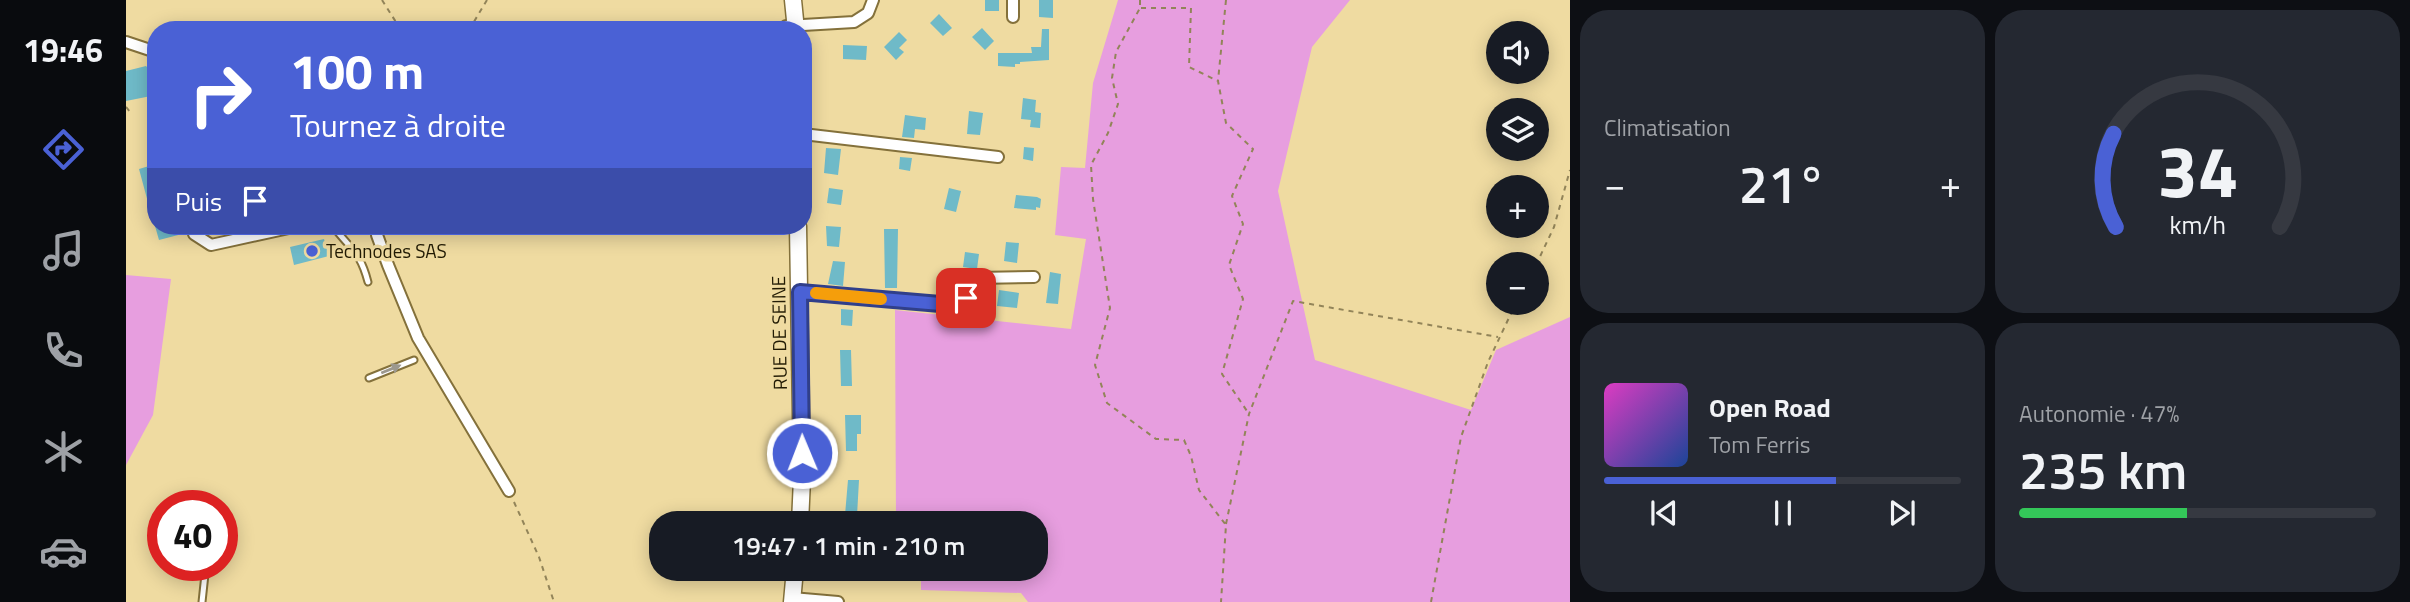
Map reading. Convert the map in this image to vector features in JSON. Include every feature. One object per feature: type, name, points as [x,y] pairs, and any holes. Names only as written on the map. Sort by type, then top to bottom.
[{"type":"street","points":[[786,0],[790,21]]},
{"type":"street","points":[[792,21],[793,0]]},
{"type":"street","points":[[812,26],[854,22],[868,13],[873,0]]},
{"type":"street","points":[[1013,0],[1013,17]]},
{"type":"street","points":[[126,42],[147,49]]},
{"type":"street","points":[[812,135],[998,157]]},
{"type":"street","points":[[196,235],[211,245],[257,235]]},
{"type":"street","points":[[377,235],[418,338],[509,492]]},
{"type":"street","name":"RUE DE SEINE","points":[[798,235],[801,511]]},
{"type":"street","points":[[800,292],[952,305],[966,298],[976,278],[1034,276]]},
{"type":"street","points":[[794,581],[792,600],[838,602]]},
{"type":"lane","points":[[341,235],[364,265],[368,282]]},
{"type":"lane","points":[[369,379],[414,360]]},
{"type":"lane","points":[[202,602],[204,581]]},
{"type":"path","points":[[382,0],[395,21]]},
{"type":"path","points":[[474,21],[487,0]]},
{"type":"path","points":[[1140,0],[1140,8],[1116,52],[1112,78],[1118,104],[1108,133],[1091,165],[1093,199],[1110,308],[1095,365],[1107,403],[1156,439],[1184,440],[1191,456],[1199,490],[1226,525]]},
{"type":"path","points":[[1226,0],[1217,81],[1226,123],[1253,149],[1232,196],[1243,224],[1229,265],[1243,299],[1222,374],[1249,414]]},
{"type":"path","points":[[1140,8],[1191,8],[1189,67],[1217,81]]},
{"type":"path","points":[[126,107],[131,113]]},
{"type":"path","points":[[1542,252],[1554,227],[1570,170]]},
{"type":"path","points":[[1221,602],[1226,525],[1249,414],[1293,301],[1498,337]]},
{"type":"path","points":[[1431,602],[1461,437],[1498,337],[1510,315]]},
{"type":"path","points":[[509,492],[539,557],[554,602]]},
{"type":"shaded area","points":[[1118,0],[1350,0],[1312,47],[1278,191],[1315,360],[1471,410],[1496,350],[1570,317],[1570,602],[1028,602],[1021,593],[921,590],[921,581],[1048,581],[1048,511],[896,511],[895,310],[1071,329],[1086,239],[1055,235],[1061,167],[1085,168],[1093,83]]},
{"type":"shaded area","points":[[126,275],[171,279],[153,415],[126,465]]},
{"type":"building","points":[[985,0],[999,0],[999,11],[985,11]]},
{"type":"building","points":[[1039,0],[1053,0],[1053,18],[1039,17]]},
{"type":"building","points":[[939,14],[952,28],[943,36],[930,23]]},
{"type":"building","points":[[982,28],[994,41],[985,50],[972,37]]},
{"type":"building","points":[[1042,29],[1049,29],[1049,60],[1020,62],[1015,64],[1015,67],[998,66],[998,53],[1032,53],[1031,47],[1041,47]]},
{"type":"building","points":[[899,32],[907,40],[899,48],[904,52],[896,60],[884,47]]},
{"type":"building","points":[[843,45],[867,46],[866,60],[843,59]]},
{"type":"building","points":[[147,67],[147,97],[126,101],[126,71]]},
{"type":"building","points":[[1023,98],[1036,100],[1035,112],[1041,113],[1040,128],[1030,127],[1031,120],[1021,119]]},
{"type":"building","points":[[969,111],[983,113],[980,135],[967,134]]},
{"type":"building","points":[[905,115],[926,118],[925,130],[915,129],[914,138],[902,137]]},
{"type":"building","points":[[1024,147],[1034,148],[1033,161],[1023,159]]},
{"type":"building","points":[[826,148],[841,149],[838,175],[824,173]]},
{"type":"building","points":[[900,157],[912,158],[910,171],[899,169]]},
{"type":"building","points":[[147,167],[147,199],[139,169]]},
{"type":"building","points":[[829,188],[843,190],[841,205],[827,203]]},
{"type":"building","points":[[949,188],[961,191],[956,212],[944,209]]},
{"type":"building","points":[[1016,195],[1041,199],[1040,208],[1014,208]]},
{"type":"building","points":[[826,226],[841,227],[839,247],[827,246]]},
{"type":"building","points":[[884,229],[898,229],[897,288],[885,288]]},
{"type":"building","points":[[158,235],[178,235],[159,240]]},
{"type":"building","name":"Technodes SAS","points":[[324,239],[329,256],[294,265],[290,247]]},
{"type":"building","points":[[1006,242],[1019,243],[1017,263],[1004,261]]},
{"type":"building","points":[[965,252],[979,254],[977,269],[963,267]]},
{"type":"building","points":[[833,261],[845,262],[843,286],[828,284]]},
{"type":"building","points":[[1050,272],[1061,274],[1058,304],[1046,303]]},
{"type":"building","points":[[999,290],[1019,293],[1017,308],[997,306]]},
{"type":"building","points":[[841,309],[853,310],[852,326],[841,325]]},
{"type":"building","points":[[840,350],[851,350],[852,386],[841,386]]},
{"type":"building","points":[[845,415],[861,415],[857,451],[846,451]]},
{"type":"building","points":[[848,480],[859,480],[857,511],[845,511]]},
{"type":"slow traffic","points":[[816,293],[881,299]]},
{"type":"place","name":"Technodes SAS","points":[[312,251]]},
{"type":"route","points":[[802,453],[800,292],[952,305],[966,298]]}]
